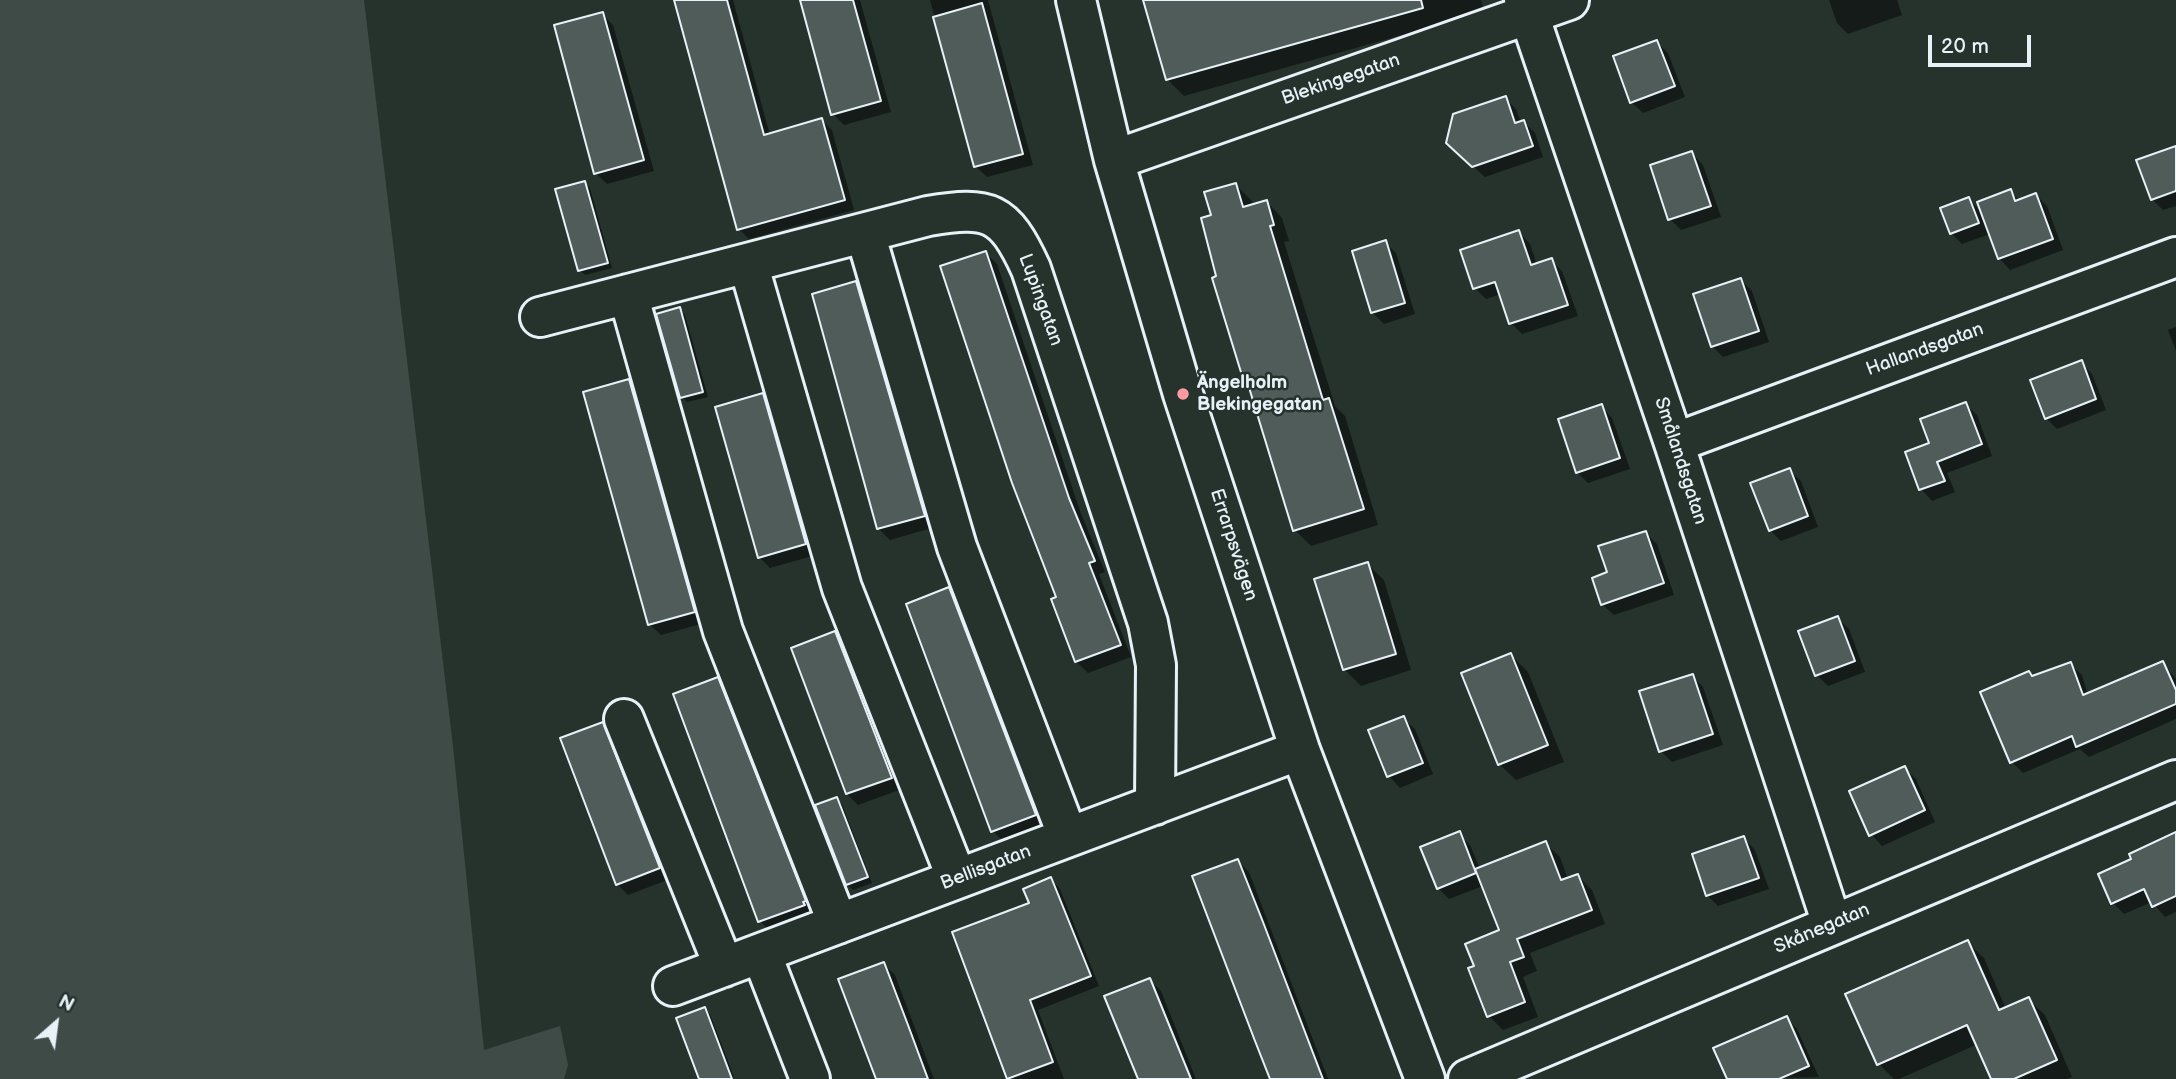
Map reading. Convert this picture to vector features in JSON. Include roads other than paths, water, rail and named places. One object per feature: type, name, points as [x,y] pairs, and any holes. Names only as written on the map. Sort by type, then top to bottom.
[{"type":"street","name":"Errarpsvägen","points":[[1076,0],[1114,160],[1183,394],[1300,750],[1424,1079]]},
{"type":"street","name":"Blekingegatan","points":[[1114,160],[1525,7],[1569,0]]},
{"type":"street","name":"Smålandsgatan","points":[[1525,7],[1674,443],[1832,924]]},
{"type":"street","name":"Lupingatan","points":[[540,317],[928,216],[973,211],[982,212],[1000,222],[1021,247],[1040,294],[1149,623],[1156,665],[1155,805]]},
{"type":"street","points":[[865,233],[957,547],[1068,837]]},
{"type":"street","name":"Hallandsgatan","points":[[1674,443],[2176,257]]},
{"type":"street","points":[[748,263],[842,588],[957,879]]},
{"type":"street","points":[[628,294],[723,631],[838,924]]},
{"type":"street","points":[[624,719],[724,967]]},
{"type":"street","name":"Bellisgatan","points":[[673,986],[1300,750]]},
{"type":"street","name":"Skånegatan","points":[[1468,1079],[2176,780]]},
{"type":"street","points":[[761,953],[810,1079]]},
{"type":"place","name":"Ängelholm Blekingegatan","points":[[1183,394]]}]
